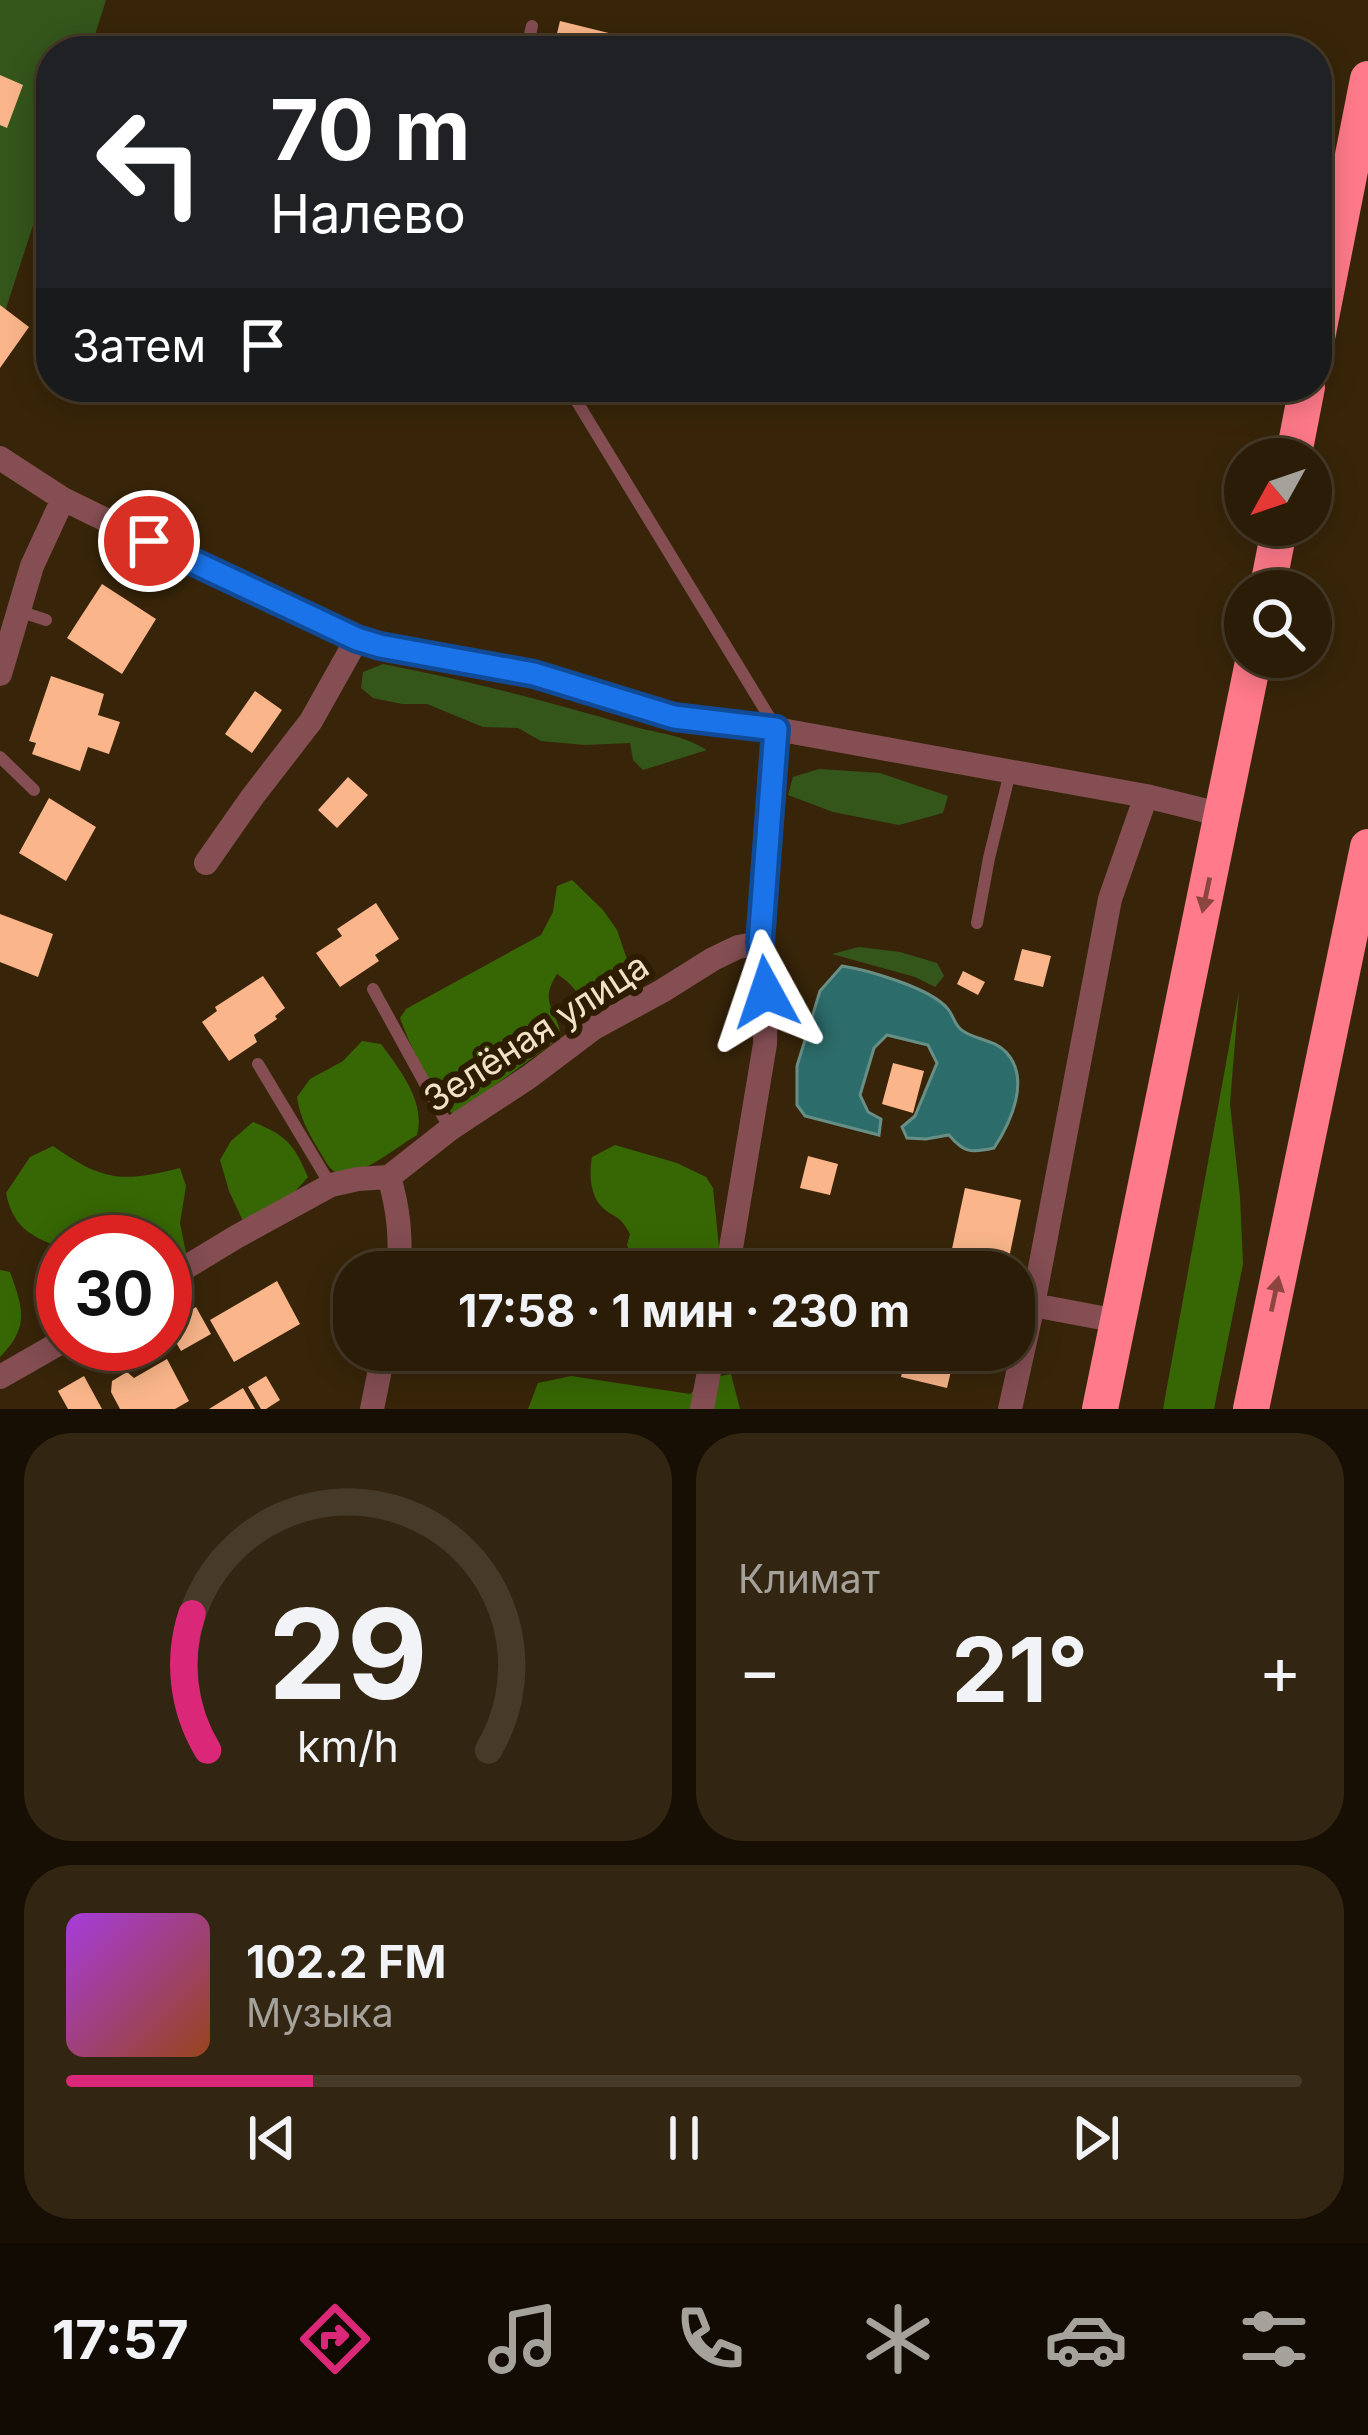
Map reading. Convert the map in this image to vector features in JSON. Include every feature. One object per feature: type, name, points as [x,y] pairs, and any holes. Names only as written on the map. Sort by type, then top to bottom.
[{"type":"highway","points":[[1332,262],[1368,80]]},
{"type":"highway","points":[[1297,438],[1304,402]]},
{"type":"highway","points":[[1100,1409],[1250,678]]},
{"type":"highway","points":[[1251,1409],[1368,847]]},
{"type":"street","points":[[0,458],[63,499],[235,583],[380,646],[534,674],[674,717],[776,729],[1146,796],[1223,815]]},
{"type":"street","points":[[0,674],[32,566],[63,499]]},
{"type":"street","points":[[206,863],[311,721],[357,639]]},
{"type":"street","points":[[730,1251],[765,1044],[760,943],[776,729]]},
{"type":"street","points":[[1035,1253],[1110,899],[1146,796]]},
{"type":"street","name":"Зелёная улица","points":[[389,1177],[594,1028],[713,958],[760,943]]},
{"type":"street","points":[[192,1264],[331,1185],[389,1177],[398,1206],[400,1251]]},
{"type":"street","points":[[1035,1307],[1118,1321]]},
{"type":"street","points":[[0,1377],[36,1356]]},
{"type":"street","points":[[372,1409],[380,1371]]},
{"type":"street","points":[[702,1409],[709,1371]]},
{"type":"street","points":[[1010,1409],[1015,1371]]},
{"type":"lane","points":[[530,36],[532,26]]},
{"type":"lane","points":[[577,402],[776,729]]},
{"type":"lane","points":[[19,611],[46,620]]},
{"type":"lane","points":[[0,757],[34,790]]},
{"type":"lane","points":[[977,923],[1010,771]]},
{"type":"lane","points":[[373,989],[450,1129]]},
{"type":"lane","points":[[258,1064],[331,1185]]},
{"type":"green space","points":[[0,0],[106,0],[95,36],[36,36],[36,216],[0,327]]},
{"type":"green space","points":[[383,664],[537,699],[678,737],[707,750],[643,770],[633,760],[630,743],[541,741],[518,728],[483,727],[427,704],[373,698],[361,688],[363,672]]},
{"type":"green space","points":[[819,769],[880,773],[948,796],[943,813],[899,825],[833,812],[788,795],[793,777]]},
{"type":"green space","points":[[572,880],[617,930],[634,980],[626,996],[601,1009],[557,974],[549,999],[561,1037],[454,1115],[430,1083],[400,1018],[406,1009],[541,935],[553,912],[557,886]]},
{"type":"green space","points":[[859,947],[937,963],[944,976],[935,987],[832,954]]},
{"type":"green space","points":[[1239,992],[1230,1104],[1243,1264],[1214,1409],[1163,1409]]},
{"type":"green space","points":[[362,1041],[381,1044],[403,1076],[418,1111],[417,1135],[367,1167],[339,1174],[312,1139],[297,1097],[310,1079],[343,1061]]},
{"type":"green space","points":[[253,1122],[288,1142],[308,1177],[284,1204],[243,1221],[220,1160],[231,1141]]},
{"type":"green space","points":[[615,1145],[706,1177],[713,1188],[719,1251],[629,1251],[630,1234],[595,1196],[592,1157]]},
{"type":"green space","points":[[53,1146],[113,1176],[180,1168],[186,1186],[181,1215],[36,1215],[36,1236],[18,1221],[6,1193],[30,1157]]},
{"type":"green space","points":[[0,1270],[10,1272],[21,1317],[16,1336],[0,1357]]},
{"type":"green space","points":[[731,1374],[740,1409],[528,1409],[538,1383],[571,1376],[690,1394],[709,1378]]},
{"type":"water","points":[[842,966],[927,994],[947,1008],[960,1029],[1006,1052],[1018,1087],[1007,1126],[994,1148],[968,1150],[949,1135],[907,1138],[902,1127],[915,1116],[937,1063],[928,1045],[887,1035],[874,1048],[860,1095],[868,1112],[881,1119],[879,1135],[805,1116],[797,1105],[797,1066],[820,991]]},
{"type":"building","points":[[560,21],[621,36],[556,36]]},
{"type":"building","points":[[0,75],[23,85],[7,128],[0,125]]},
{"type":"building","points":[[0,305],[29,327],[0,368]]},
{"type":"building","points":[[102,584],[156,619],[122,674],[67,638]]},
{"type":"building","points":[[51,676],[104,694],[98,715],[120,722],[109,754],[88,747],[80,771],[32,754],[36,743],[29,741]]},
{"type":"building","points":[[255,691],[282,710],[252,753],[225,734]]},
{"type":"building","points":[[348,777],[368,795],[337,828],[318,810]]},
{"type":"building","points":[[49,798],[96,827],[66,881],[19,853]]},
{"type":"building","points":[[376,903],[399,939],[375,955],[379,961],[340,987],[316,953],[342,936],[337,929]]},
{"type":"building","points":[[0,914],[53,934],[38,977],[0,962]]},
{"type":"building","points":[[1022,949],[1051,956],[1043,987],[1014,980]]},
{"type":"building","points":[[963,971],[985,982],[978,995],[957,984]]},
{"type":"building","points":[[263,976],[285,1008],[254,1035],[257,1042],[229,1061],[202,1022],[217,1011],[215,1007]]},
{"type":"building","points":[[893,1063],[924,1071],[913,1113],[882,1104]]},
{"type":"building","points":[[808,1156],[838,1164],[830,1195],[800,1188]]},
{"type":"building","points":[[965,1188],[1021,1200],[1010,1251],[952,1251]]},
{"type":"building","points":[[277,1281],[300,1324],[234,1362],[210,1320]]},
{"type":"building","points":[[196,1307],[211,1334],[192,1345],[192,1309]]},
{"type":"building","points":[[146,1371],[173,1371],[189,1401],[175,1409],[120,1409],[111,1392],[112,1381],[127,1372],[134,1378]]},
{"type":"building","points":[[902,1371],[951,1371],[947,1388],[901,1377]]},
{"type":"building","points":[[84,1376],[102,1409],[68,1409],[58,1391]]},
{"type":"building","points":[[266,1376],[280,1400],[261,1409],[248,1387]]},
{"type":"building","points":[[243,1388],[255,1409],[209,1409]]},
{"type":"route","points":[[149,541],[380,646],[534,674],[674,717],[776,729],[762,886],[760,943],[766,992]]}]
